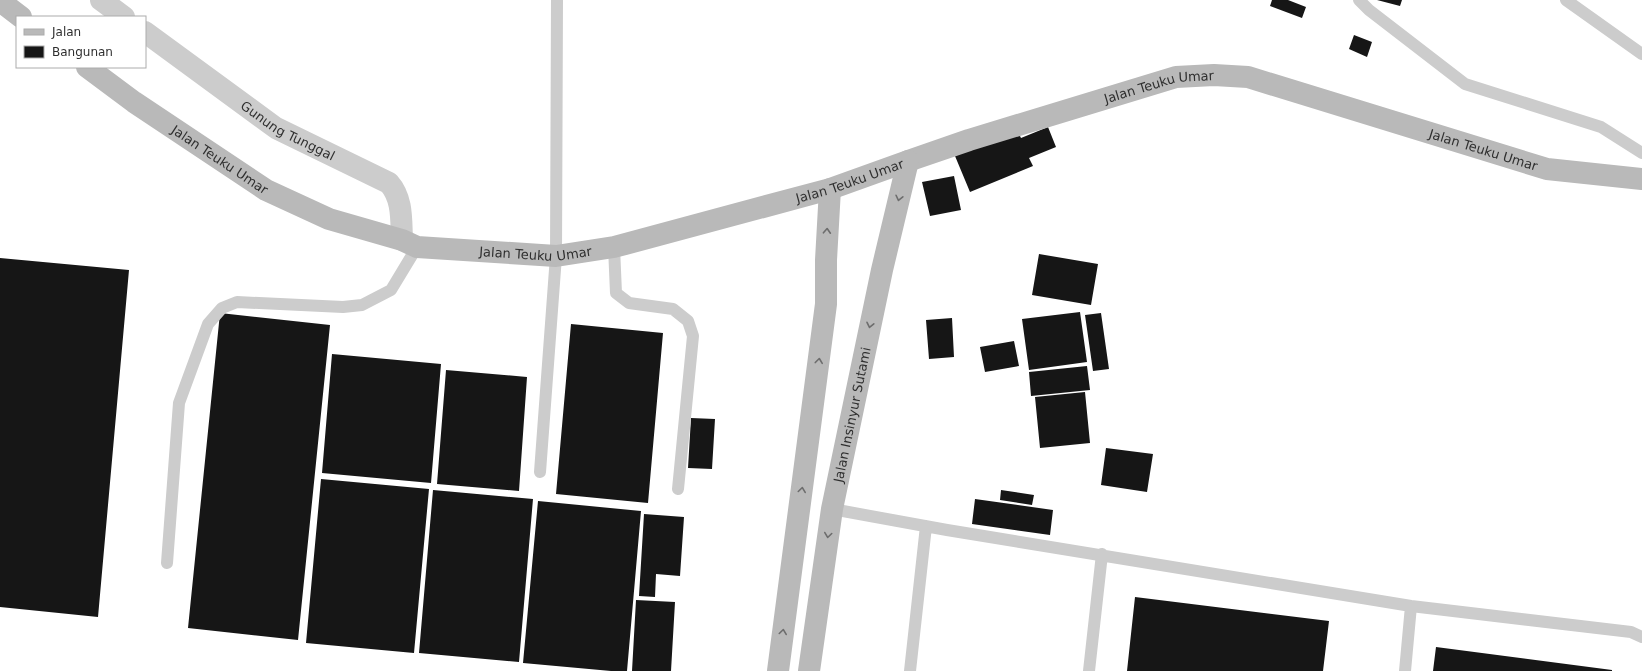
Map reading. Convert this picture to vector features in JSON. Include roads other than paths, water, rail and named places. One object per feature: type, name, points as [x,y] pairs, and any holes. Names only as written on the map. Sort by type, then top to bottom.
[{"type":"main road","points":[[0,1],[20,16]]},
{"type":"main road","name":"Jalan Teuku Umar","points":[[88,68],[134,102],[266,190],[329,219],[410,244],[556,256],[614,247],[830,189],[908,160],[1176,77],[1214,75],[1248,78],[1547,169],[1642,179]]},
{"type":"main road","name":"Jalan Insinyur Sutami","points":[[809,671],[832,509],[882,270],[908,160]]},
{"type":"main road","points":[[778,671],[826,304],[826,260],[830,189]]},
{"type":"street","points":[[101,0],[123,16]]},
{"type":"street","name":"Gunung Tunggal","points":[[146,33],[276,128],[389,183],[396,191],[400,201],[410,244]]},
{"type":"lane","points":[[540,472],[556,256],[556,0]]},
{"type":"lane","points":[[1359,0],[1369,10],[1465,84],[1601,127],[1642,153]]},
{"type":"lane","points":[[1566,0],[1642,54]]},
{"type":"lane","points":[[167,563],[179,403],[208,324],[222,308],[237,302],[343,307],[362,305],[391,290],[410,244]]},
{"type":"lane","points":[[614,247],[616,293],[629,303],[673,309],[688,321],[693,336],[678,489]]},
{"type":"lane","points":[[832,509],[926,526],[1412,606],[1631,632],[1642,637]]},
{"type":"lane","points":[[910,671],[926,526]]},
{"type":"lane","points":[[1089,671],[1102,554]]},
{"type":"lane","points":[[1405,671],[1412,606]]}]
